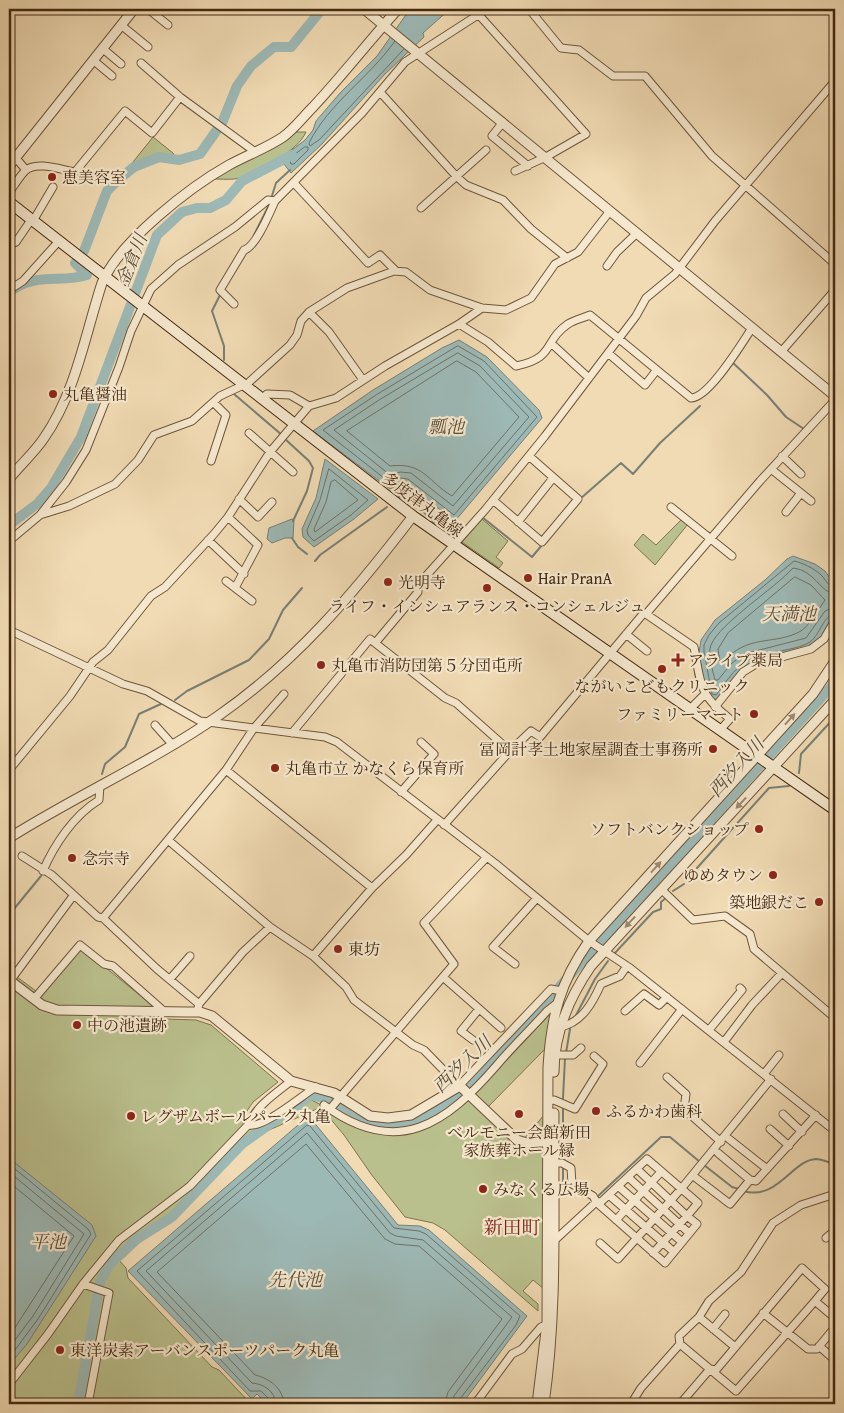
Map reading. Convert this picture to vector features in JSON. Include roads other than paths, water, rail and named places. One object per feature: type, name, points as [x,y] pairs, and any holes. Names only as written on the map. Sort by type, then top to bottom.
[{"type":"main road","name":"多度津丸亀線","points":[[9,202],[242,386],[412,516],[835,810]]},
{"type":"street","points":[[9,166],[134,9]]},
{"type":"street","points":[[148,9],[168,25]]},
{"type":"street","points":[[364,9],[546,157],[835,398],[782,456],[646,614],[643,614],[540,737],[532,731],[510,751],[444,825]]},
{"type":"street","points":[[9,479],[44,437],[59,410],[81,357],[93,308],[104,278],[123,250],[142,231],[199,184],[254,151],[274,143],[294,128],[341,78],[398,9]]},
{"type":"street","points":[[9,541],[40,515],[66,482],[86,450],[116,376],[131,331],[151,289],[178,266],[272,201],[294,183],[380,92],[405,62],[487,9]]},
{"type":"street","points":[[529,9],[561,48],[579,50],[613,76],[645,76],[712,156],[835,264]]},
{"type":"street","points":[[478,14],[586,134],[546,157],[515,171]]},
{"type":"street","points":[[121,25],[148,47]]},
{"type":"street","points":[[102,48],[121,64]]},
{"type":"street","points":[[93,60],[112,76]]},
{"type":"street","points":[[141,63],[180,97],[254,151]]},
{"type":"street","points":[[376,642],[418,592],[417,586],[454,546],[529,456],[636,316],[646,298],[680,268],[715,221],[835,81]]},
{"type":"street","points":[[380,92],[456,176],[466,184],[504,200],[531,229],[567,258]]},
{"type":"street","points":[[9,193],[26,170],[40,166],[75,172],[125,111],[152,133],[180,97]]},
{"type":"street","points":[[503,122],[492,136],[528,166]]},
{"type":"street","points":[[421,208],[486,150]]},
{"type":"street","points":[[15,158],[26,170]]},
{"type":"street","points":[[294,183],[368,263],[380,255],[396,271]]},
{"type":"street","points":[[9,245],[16,242],[54,187]]},
{"type":"street","points":[[234,304],[222,292],[246,249],[256,240],[272,201]]},
{"type":"street","points":[[40,515],[62,509],[114,484],[127,473],[154,435],[192,421],[220,396],[242,386],[280,356],[297,336],[301,321],[309,312],[347,288],[396,271],[406,272],[430,290],[482,308],[506,310],[528,300],[541,286],[555,264],[578,252],[610,210]]},
{"type":"street","points":[[607,266],[617,252],[637,233]]},
{"type":"street","points":[[9,290],[23,282],[58,242]]},
{"type":"street","points":[[781,352],[835,290]]},
{"type":"street","points":[[9,770],[70,696],[89,668],[118,638],[151,596],[165,587],[228,517],[270,452],[308,406],[336,398],[362,380],[459,324],[482,308]]},
{"type":"street","points":[[309,312],[328,332],[362,380]]},
{"type":"street","points":[[459,324],[488,342],[516,366],[531,363],[546,353],[569,323],[590,315],[683,393],[696,398],[701,395],[732,358],[752,328]]},
{"type":"street","points":[[552,344],[589,378]]},
{"type":"street","points":[[608,353],[645,385],[656,371]]},
{"type":"street","points":[[261,399],[267,394],[290,395],[308,406]]},
{"type":"street","points":[[211,461],[226,415],[214,403]]},
{"type":"street","points":[[249,433],[293,472]]},
{"type":"street","points":[[493,500],[542,542],[578,498],[529,456]]},
{"type":"street","points":[[782,456],[801,474]]},
{"type":"street","points":[[771,469],[811,501]]},
{"type":"street","points":[[518,522],[553,478]]},
{"type":"street","points":[[786,512],[801,493]]},
{"type":"street","points":[[239,499],[258,517],[272,502]]},
{"type":"street","points":[[671,507],[732,556]]},
{"type":"street","points":[[9,838],[208,723],[262,683],[306,644],[346,600],[412,516]]},
{"type":"street","points":[[228,517],[258,545],[235,588]]},
{"type":"street","points":[[208,540],[244,574]]},
{"type":"street","points":[[226,581],[252,601]]},
{"type":"street","points":[[646,614],[694,647],[705,694],[715,707],[730,719],[721,730]]},
{"type":"street","points":[[715,707],[743,672],[756,664],[811,649],[824,639],[835,620]]},
{"type":"street","points":[[9,630],[123,684],[147,691],[200,721],[325,737],[338,742],[487,857],[592,942],[667,997],[835,1131]]},
{"type":"street","points":[[626,634],[647,651]]},
{"type":"street","points":[[292,733],[370,639],[445,698],[456,703],[510,751]]},
{"type":"street","points":[[551,1101],[563,1055],[560,1027],[575,991],[603,950],[662,889],[766,761],[835,661]]},
{"type":"street","points":[[103,918],[226,770],[254,728],[284,694]]},
{"type":"street","points":[[690,709],[705,694]]},
{"type":"street","points":[[544,1404],[550,1323],[551,1241],[557,1163],[550,1141],[549,1047],[557,1003],[570,972],[592,942],[766,761],[835,700]]},
{"type":"street","points":[[156,725],[172,744]]},
{"type":"street","points":[[401,792],[434,754],[421,742]]},
{"type":"street","points":[[226,770],[372,888]]},
{"type":"street","points":[[43,871],[52,853],[69,828],[89,806],[99,800],[101,795],[100,785]]},
{"type":"street","points":[[313,956],[372,888],[406,856],[437,820]]},
{"type":"street","points":[[168,840],[270,927],[313,956],[346,987],[354,1000],[413,1045],[424,1050],[517,1140],[527,1143],[550,1141]]},
{"type":"street","points":[[22,856],[52,875],[170,979],[198,1008],[212,1016],[291,1080],[317,1087],[370,1116],[396,1118],[419,1111],[460,1086],[551,989],[562,991]]},
{"type":"street","points":[[487,857],[424,924],[454,964],[340,1099],[327,1107],[356,1126],[379,1131],[398,1132],[424,1126],[445,1114],[470,1095],[547,1011],[557,1003]]},
{"type":"street","points":[[662,889],[693,920],[725,916],[750,934],[754,949],[835,1018]]},
{"type":"street","points":[[74,896],[9,980],[42,1005],[57,1010],[165,1012],[198,1008],[243,952],[270,927]]},
{"type":"street","points":[[515,964],[493,947],[537,898]]},
{"type":"street","points":[[34,999],[80,945],[104,964],[113,966],[165,1012]]},
{"type":"street","points":[[170,979],[190,956]]},
{"type":"street","points":[[560,1027],[569,1026],[582,1016],[594,1000],[601,984],[620,976],[627,966]]},
{"type":"street","points":[[724,1042],[752,1005],[782,973]]},
{"type":"street","points":[[443,977],[501,1028]]},
{"type":"street","points":[[709,1030],[742,990],[740,988]]},
{"type":"street","points":[[625,1011],[644,994],[659,1005],[667,997]]},
{"type":"street","points":[[473,1040],[461,1031],[479,1009]]},
{"type":"street","points":[[640,1063],[682,1009]]},
{"type":"street","points":[[563,1055],[573,1055],[580,1048]]},
{"type":"street","points":[[764,1074],[779,1055]]},
{"type":"street","points":[[551,1101],[575,1109],[603,1064],[594,1056]]},
{"type":"street","points":[[667,1077],[686,1094],[684,1109],[721,1142]]},
{"type":"street","points":[[600,1243],[618,1258],[700,1167],[771,1079]]},
{"type":"street","points":[[9,1384],[48,1334],[83,1284],[119,1240],[190,1186],[248,1125],[260,1106],[291,1080]]},
{"type":"street","points":[[248,1125],[254,1126],[266,1121],[317,1087]]},
{"type":"street","points":[[783,1114],[802,1132]]},
{"type":"street","points":[[718,1153],[750,1180],[756,1181],[816,1115]]},
{"type":"street","points":[[770,1129],[789,1146]]},
{"type":"street","points":[[729,1139],[767,1169]]},
{"type":"street","points":[[551,1241],[595,1200],[609,1195],[647,1159],[698,1204],[653,1253]]},
{"type":"street","points":[[557,1163],[571,1168],[572,1184],[595,1200],[665,1263],[697,1224],[637,1169]]},
{"type":"street","points":[[616,1220],[661,1172]]},
{"type":"street","points":[[628,1177],[690,1233]]},
{"type":"street","points":[[696,1178],[730,1204],[750,1180]]},
{"type":"street","points":[[618,1186],[682,1242]]},
{"type":"street","points":[[710,1369],[716,1370],[802,1268],[825,1289],[736,1391],[680,1344],[679,1336],[699,1318],[709,1301],[741,1272],[773,1224],[801,1205],[835,1194]]},
{"type":"street","points":[[609,1195],[674,1252]]},
{"type":"street","points":[[826,1238],[833,1232],[835,1234]]},
{"type":"street","points":[[83,1284],[109,1293],[88,1404]]},
{"type":"street","points":[[815,1301],[835,1318]]},
{"type":"street","points":[[763,1313],[808,1349],[817,1349],[835,1327]]},
{"type":"street","points":[[713,1329],[725,1314]]},
{"type":"street","points":[[699,1318],[735,1347]]},
{"type":"street","points":[[475,1404],[512,1354],[522,1349],[541,1327],[550,1323]]},
{"type":"street","points":[[537,1404],[550,1323]]},
{"type":"street","points":[[630,1404],[641,1388],[680,1344]]},
{"type":"street","points":[[819,1346],[835,1360]]},
{"type":"street","points":[[683,1403],[710,1369]]},
{"type":"water","points":[[410,9],[450,9],[423,33],[424,37],[385,74],[322,144],[291,173],[280,159],[305,140],[313,130],[316,121],[340,93],[377,56]]},
{"type":"water","name":"瓢池","points":[[459,340],[487,357],[539,410],[542,418],[455,521],[406,484],[401,483],[390,489],[313,431],[373,390],[442,348]]},
{"type":"water","points":[[325,459],[378,499],[354,519],[314,547],[303,537],[302,529],[316,498]]},
{"type":"water","points":[[292,519],[294,520],[293,538],[285,538],[272,543],[267,539],[269,528]]},
{"type":"water","name":"天満池","points":[[793,556],[815,564],[825,571],[835,585],[835,615],[821,638],[811,648],[757,661],[715,703],[705,690],[699,653],[701,640],[715,620]]},
{"type":"water","name":"先代池","points":[[305,1119],[312,1120],[398,1225],[420,1226],[429,1230],[527,1316],[462,1404],[267,1404],[257,1394],[252,1399],[128,1271]]},
{"type":"water","name":"平池","points":[[9,1158],[92,1225],[96,1236],[27,1344],[9,1365]]},
{"type":"waterway","points":[[9,12],[12,9]]},
{"type":"waterway","points":[[222,123],[237,86],[251,66],[274,47],[291,47],[322,9]]},
{"type":"waterway","points":[[84,251],[107,191],[119,179],[134,167],[159,157],[179,160],[200,154],[219,127]]},
{"type":"waterway","name":"金倉川","points":[[9,525],[37,504],[51,488],[81,437],[157,235],[182,212],[197,208],[210,208],[226,200],[242,181],[292,155]]},
{"type":"waterway","points":[[271,199],[276,183],[290,170]]},
{"type":"waterway","points":[[253,237],[270,203]]},
{"type":"waterway","points":[[14,289],[31,281],[87,275],[75,263]]},
{"type":"waterway","points":[[221,293],[212,311],[224,346],[224,360]]},
{"type":"waterway","points":[[731,361],[767,395],[786,417],[804,429]]},
{"type":"waterway","points":[[234,394],[282,435]]},
{"type":"waterway","points":[[580,499],[621,463],[633,474],[660,443],[700,406]]},
{"type":"waterway","points":[[285,439],[309,461],[313,468],[307,491],[293,521]]},
{"type":"waterway","points":[[399,497],[407,496],[434,522]]},
{"type":"waterway","points":[[315,561],[320,555],[387,507]]},
{"type":"waterway","points":[[482,517],[532,557],[542,545]]},
{"type":"waterway","points":[[292,538],[298,547],[307,554]]},
{"type":"waterway","points":[[175,700],[187,691],[249,660],[269,639],[283,610],[302,588]]},
{"type":"waterway","name":"西汐入川","points":[[78,1404],[100,1282],[110,1264],[137,1239],[172,1217],[242,1144],[311,1095],[331,1101],[355,1119],[386,1126],[401,1125],[428,1116],[467,1089],[832,686],[835,680]]},
{"type":"waterway","points":[[102,774],[105,764],[125,747],[139,714],[163,703]]},
{"type":"waterway","points":[[799,773],[801,754],[835,717]]},
{"type":"waterway","points":[[697,868],[769,788],[789,786]]},
{"type":"waterway","points":[[689,878],[692,874]]},
{"type":"waterway","points":[[9,915],[41,876]]},
{"type":"waterway","points":[[673,891],[684,884]]},
{"type":"waterway","points":[[614,954],[653,912],[661,909],[661,902],[667,897]]},
{"type":"waterway","points":[[574,1019],[595,979],[608,961]]},
{"type":"waterway","points":[[566,1053],[570,1029]]},
{"type":"waterway","points":[[563,1098],[565,1058]]},
{"type":"waterway","points":[[563,1108],[563,1162]]},
{"type":"waterway","points":[[596,1198],[661,1137],[670,1137],[700,1162]]},
{"type":"waterway","points":[[743,1191],[755,1193],[775,1186],[807,1161],[818,1159],[835,1164]]},
{"type":"waterway","points":[[704,1165],[732,1187],[739,1189]]},
{"type":"waterway","points":[[563,1167],[563,1184]]},
{"type":"waterway","points":[[560,1184],[569,1185]]},
{"type":"place","name":"恵美容室","points":[[52,177]]},
{"type":"place","name":"丸亀醤油","points":[[53,394]]},
{"type":"place","name":"Hair PranA","points":[[528,578]]},
{"type":"place","name":"光明寺","points":[[388,582]]},
{"type":"place","name":"ライフ・インシュアランス・コンシェルジュ","points":[[487,588]]},
{"type":"place","name":"アライブ薬局","points":[[678,660]]},
{"type":"place","name":"丸亀市消防団第５分団屯所","points":[[321,665]]},
{"type":"place","name":"ながいこどもクリニック","points":[[662,669]]},
{"type":"place","name":"ファミリーマート","points":[[754,714]]},
{"type":"place","name":"冨岡計孝土地家屋調査士事務所","points":[[713,749]]},
{"type":"place","name":"丸亀市立 かなくら保育所","points":[[275,768]]},
{"type":"place","name":"ソフトバンクショップ","points":[[759,829]]},
{"type":"place","name":"念宗寺","points":[[72,858]]},
{"type":"place","name":"ゆめタウン","points":[[773,875]]},
{"type":"place","name":"築地銀だこ","points":[[819,902]]},
{"type":"place","name":"東坊","points":[[338,949]]},
{"type":"place","name":"中の池遺跡","points":[[77,1025]]},
{"type":"place","name":"ふるかわ歯科","points":[[596,1111]]},
{"type":"place","name":"ベルモニー会館新田 家族葬ホール縁","points":[[519,1114]]},
{"type":"place","name":"レグザムボールパーク丸亀","points":[[131,1116]]},
{"type":"place","name":"みなくる広場","points":[[483,1189]]},
{"type":"place","name":"東洋炭素アーバンスポーツパーク丸亀","points":[[60,1350]]},
{"type":"district","name":"新田町","points":[[512,1227]]}]
